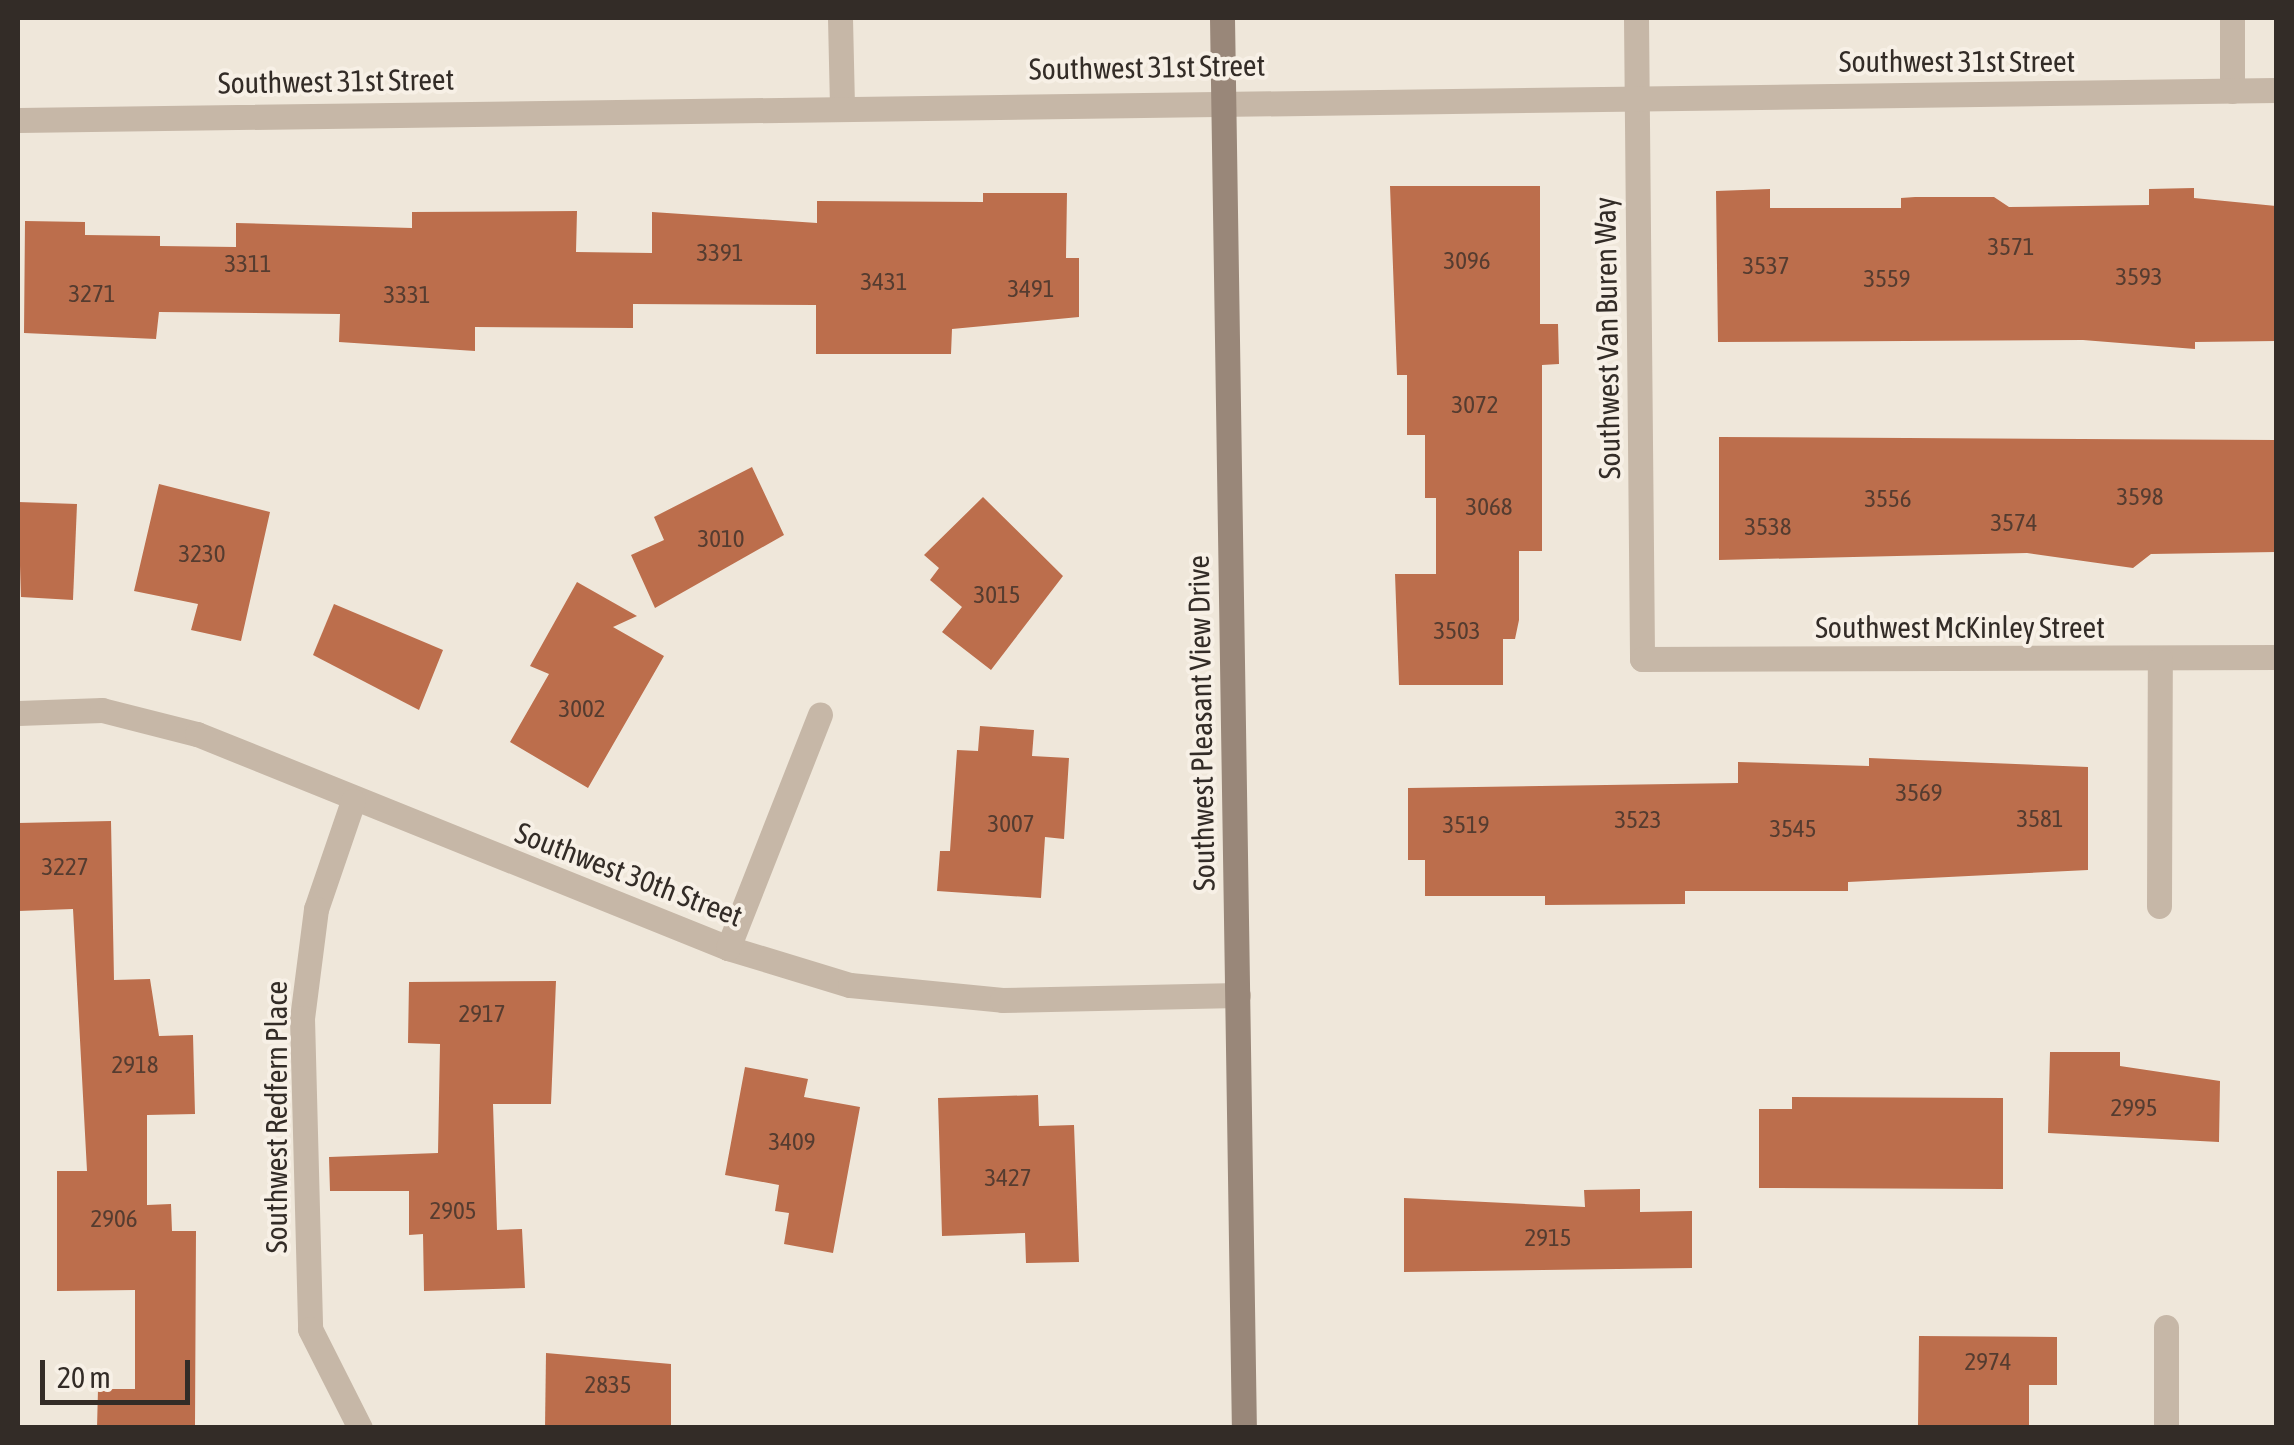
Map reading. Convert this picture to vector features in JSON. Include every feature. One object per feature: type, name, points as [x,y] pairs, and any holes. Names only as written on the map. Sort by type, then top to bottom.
[{"type":"main road","name":"Southwest Pleasant View Drive","points":[[1222,18],[1244,1428]]},
{"type":"street","points":[[840,18],[842,102]]},
{"type":"street","name":"Southwest Van Buren Way","points":[[1636,18],[1642,659]]},
{"type":"street","points":[[2232,18],[2232,91]]},
{"type":"street","name":"Southwest 31st Street","points":[[18,120],[842,102],[2276,90]]},
{"type":"street","name":"Southwest McKinley Street","points":[[1642,659],[2276,657]]},
{"type":"street","points":[[2159,906],[2160,659]]},
{"type":"street","name":"Southwest 30th Street","points":[[18,714],[102,710],[197,734],[728,948],[924,996],[1238,995]]},
{"type":"street","points":[[728,948],[820,714]]},
{"type":"street","name":"Southwest Redfern Place","points":[[353,800],[316,909],[302,1018],[310,1329],[360,1428]]},
{"type":"street","points":[[2166,1327],[2166,1428]]},
{"type":"building","points":[[1390,186],[1540,186],[1540,324],[1558,324],[1559,364],[1542,365],[1542,551],[1519,551],[1519,620],[1515,639],[1503,639],[1503,685],[1399,685],[1395,574],[1436,574],[1436,498],[1425,498],[1425,435],[1407,435],[1407,375],[1397,375]]},
{"type":"building","points":[[2194,188],[2194,198],[2276,206],[2276,341],[2195,342],[2195,349],[2083,340],[1718,342],[1716,191],[1770,189],[1770,208],[1901,208],[1901,198],[1915,197],[1994,197],[2009,207],[2149,205],[2149,189]]},
{"type":"building","points":[[983,193],[1067,193],[1066,258],[1079,258],[1079,317],[952,329],[951,354],[816,354],[816,305],[633,304],[633,328],[475,327],[475,351],[339,342],[340,314],[159,312],[156,339],[24,333],[25,221],[85,222],[85,235],[160,236],[160,246],[236,247],[236,223],[412,228],[412,212],[577,211],[576,252],[652,253],[652,212],[817,223],[817,201],[983,202]]},
{"type":"building","points":[[1719,437],[2276,440],[2276,552],[2151,554],[2133,568],[2027,553],[1719,560]]},
{"type":"building","points":[[752,467],[784,535],[655,608],[631,555],[664,540],[654,517]]},
{"type":"building","points":[[159,484],[270,512],[241,641],[191,630],[198,604],[134,591]]},
{"type":"building","points":[[983,497],[1063,576],[991,670],[942,632],[962,607],[930,580],[939,568],[924,555]]},
{"type":"building","points":[[18,502],[77,504],[73,600],[21,597]]},
{"type":"building","points":[[577,582],[637,616],[613,627],[664,656],[588,788],[510,742],[549,674],[530,666]]},
{"type":"building","points":[[334,604],[443,650],[419,710],[313,655]]},
{"type":"building","points":[[980,726],[1034,730],[1032,756],[1069,758],[1064,839],[1045,837],[1041,898],[937,891],[940,851],[950,851],[957,750],[978,751]]},
{"type":"building","points":[[1869,758],[2088,767],[2088,870],[1848,882],[1848,891],[1685,891],[1685,904],[1545,905],[1545,896],[1425,896],[1425,860],[1408,860],[1408,788],[1738,783],[1738,762],[1869,766]]},
{"type":"building","points":[[111,821],[114,980],[150,979],[159,1036],[193,1035],[195,1114],[147,1115],[147,1205],[171,1204],[172,1231],[196,1231],[195,1428],[97,1428],[98,1389],[135,1389],[135,1290],[57,1291],[57,1171],[87,1171],[73,909],[18,911],[18,823]]},
{"type":"building","points":[[556,981],[551,1104],[493,1104],[497,1230],[522,1229],[525,1288],[424,1291],[423,1234],[409,1235],[409,1191],[330,1191],[329,1157],[438,1153],[440,1044],[408,1043],[409,982]]},
{"type":"building","points":[[2050,1052],[2120,1052],[2120,1066],[2220,1081],[2219,1142],[2048,1133]]},
{"type":"building","points":[[745,1067],[808,1079],[804,1097],[860,1107],[833,1253],[784,1244],[789,1213],[775,1211],[779,1185],[725,1175]]},
{"type":"building","points":[[1038,1095],[1039,1126],[1074,1125],[1079,1262],[1026,1263],[1025,1233],[942,1236],[938,1098]]},
{"type":"building","points":[[1792,1097],[2003,1098],[2003,1189],[1759,1188],[1759,1109],[1792,1109]]},
{"type":"building","points":[[1640,1189],[1640,1212],[1692,1211],[1692,1268],[1404,1272],[1404,1198],[1585,1207],[1584,1190]]},
{"type":"building","points":[[1919,1336],[2057,1337],[2057,1385],[2029,1385],[2029,1426],[1918,1425]]},
{"type":"building","points":[[546,1353],[671,1364],[671,1428],[545,1428]]}]
